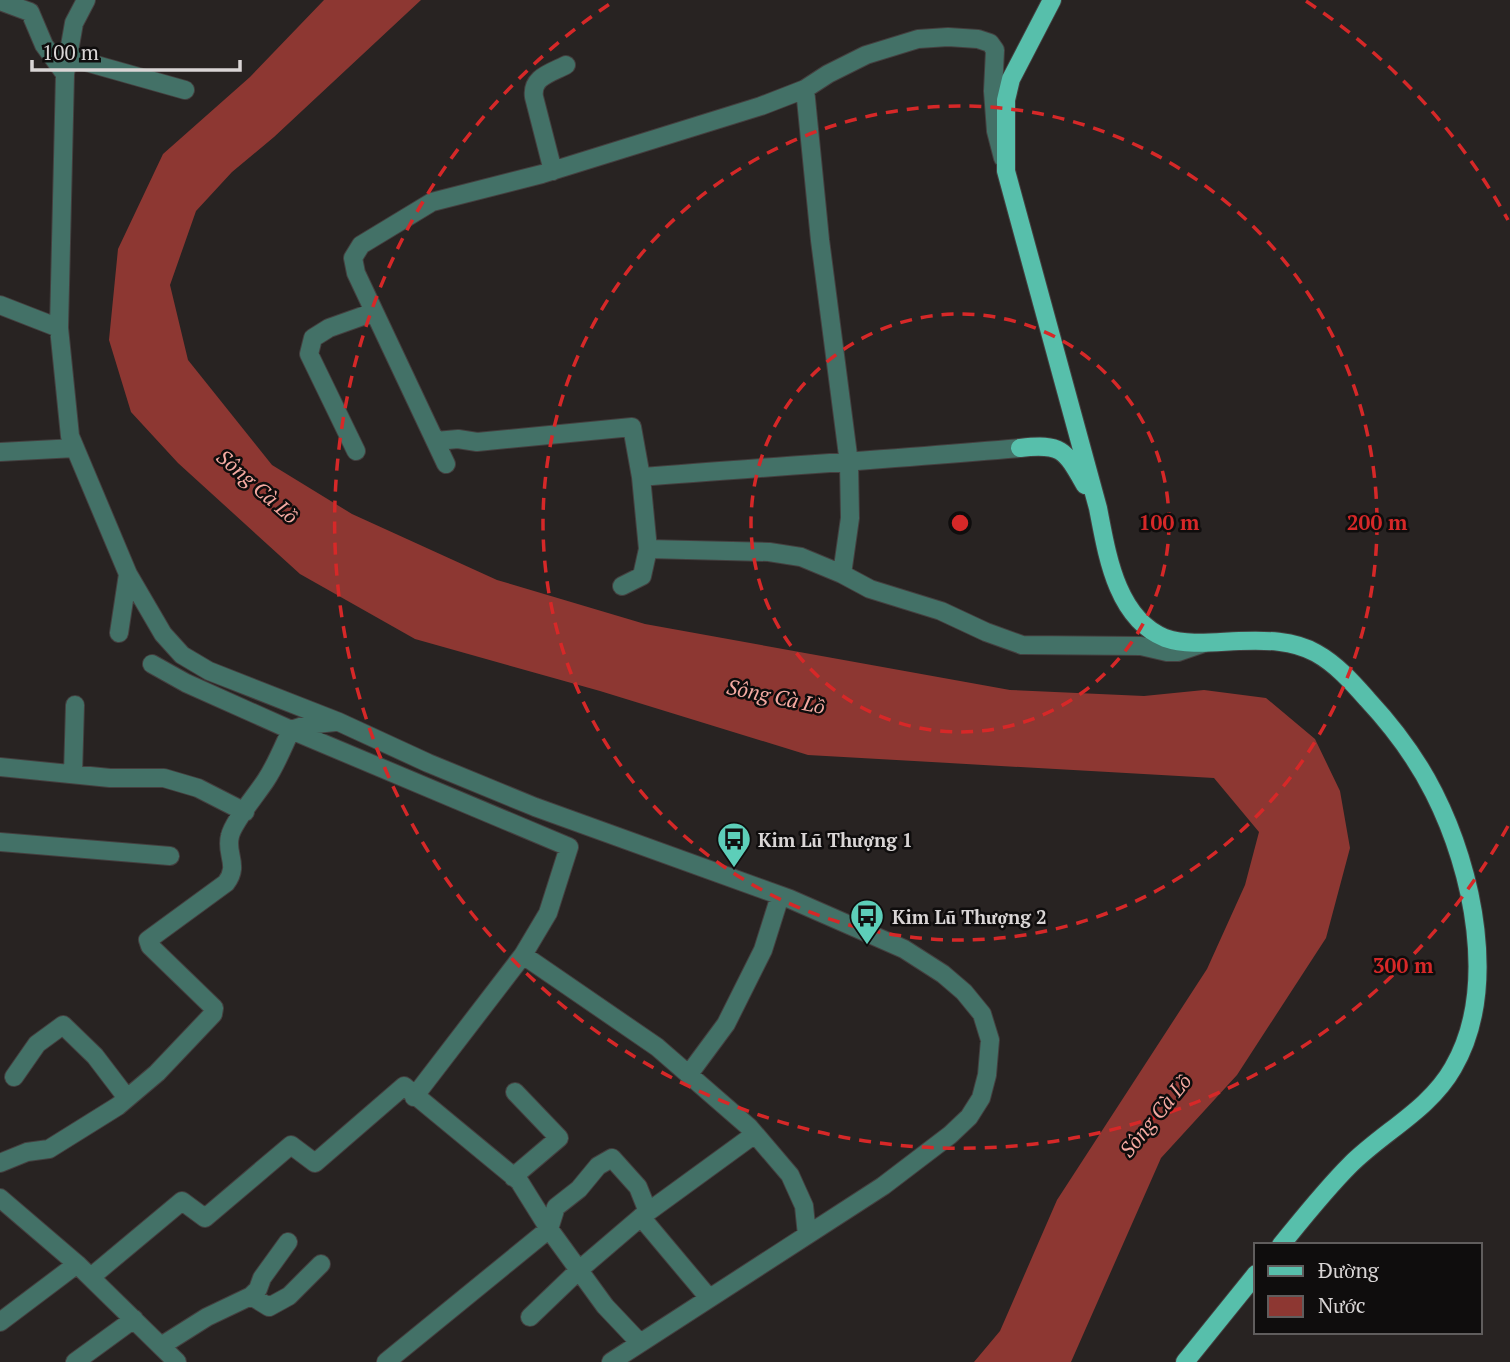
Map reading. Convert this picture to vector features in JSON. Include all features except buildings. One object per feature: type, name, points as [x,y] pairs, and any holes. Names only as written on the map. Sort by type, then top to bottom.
[{"type":"main road","points":[[1052,0],[1011,79],[1006,100],[1006,171],[1098,508],[1105,545],[1121,593],[1136,617],[1152,631],[1167,639],[1205,643],[1291,643],[1316,653],[1344,673],[1404,744],[1433,791],[1462,863],[1476,946],[1476,1004],[1464,1049],[1434,1095],[1351,1164],[1283,1243]]},
{"type":"main road","points":[[1020,448],[1039,446],[1065,453],[1098,508]]},
{"type":"main road","points":[[1185,1362],[1254,1276]]},
{"type":"street","points":[[76,0],[66,65],[59,328],[70,436],[128,574],[163,634],[182,655],[209,671],[339,722],[428,763],[535,807],[780,896],[904,949],[943,974],[964,992],[982,1014],[990,1040],[988,1075],[981,1098],[969,1117],[950,1135],[883,1186],[611,1362]]},
{"type":"street","points":[[74,23],[86,0]]},
{"type":"street","points":[[0,1],[30,12],[44,45],[66,65],[185,90]]},
{"type":"street","points":[[446,464],[356,273],[354,258],[361,245],[432,202],[553,171],[668,136],[805,89],[866,55],[918,38],[978,39],[990,43],[995,50],[993,91],[996,131],[1006,171]]},
{"type":"street","points":[[553,171],[534,97],[534,86],[539,79],[566,65]]},
{"type":"street","points":[[805,89],[820,240],[849,463],[850,518],[842,574]]},
{"type":"street","points":[[0,305],[59,328]]},
{"type":"street","points":[[356,451],[309,354],[313,338],[329,328],[374,313]]},
{"type":"street","points":[[436,441],[458,439],[477,442],[632,426],[641,477],[648,549],[642,576],[622,586]]},
{"type":"street","points":[[641,477],[1020,448]]},
{"type":"street","points":[[0,452],[75,449]]},
{"type":"street","points":[[648,549],[769,552],[801,557],[870,589],[941,611],[1022,645],[1141,646],[1178,652],[1205,643]]},
{"type":"street","points":[[119,633],[128,574]]},
{"type":"street","points":[[152,664],[186,683],[291,730],[569,848]]},
{"type":"street","points":[[73,774],[75,705]]},
{"type":"street","points":[[0,1163],[27,1152],[49,1149],[127,1098],[156,1073],[215,1011],[150,947],[148,940],[226,883],[233,873],[229,837],[233,827],[268,777],[291,730],[306,725],[339,722]]},
{"type":"street","points":[[0,767],[110,778],[164,778],[198,788],[245,812]]},
{"type":"street","points":[[535,807],[569,848]]},
{"type":"street","points":[[0,842],[170,856]]},
{"type":"street","points":[[415,1097],[523,955],[548,913],[569,848]]},
{"type":"street","points":[[689,1074],[726,1024],[763,950],[780,896]]},
{"type":"street","points":[[523,955],[657,1047],[755,1134],[790,1175],[804,1206],[807,1235]]},
{"type":"street","points":[[14,1077],[37,1044],[63,1025],[94,1056],[127,1098]]},
{"type":"street","points":[[91,1277],[182,1200],[205,1219],[291,1145],[316,1163],[404,1086],[519,1181],[549,1229],[605,1306],[640,1343]]},
{"type":"street","points":[[513,1177],[559,1138],[515,1092]]},
{"type":"street","points":[[530,1317],[579,1270],[645,1214],[755,1134]]},
{"type":"street","points":[[386,1362],[549,1229],[556,1207],[579,1189],[598,1166],[612,1158],[638,1187],[645,1214],[709,1298]]},
{"type":"street","points":[[0,1198],[77,1264],[177,1362]]},
{"type":"street","points":[[161,1346],[207,1317],[251,1296],[288,1242]]},
{"type":"street","points":[[0,1322],[77,1264]]},
{"type":"street","points":[[251,1296],[269,1307],[279,1303],[321,1264]]},
{"type":"street","points":[[75,1362],[134,1319]]},
{"type":"water","name":"Sông Cà Lồ","points":[[324,0],[421,0],[274,137],[232,172],[196,211],[170,285],[188,360],[272,465],[352,514],[497,580],[645,624],[1010,690],[1144,696],[1204,690],[1266,698],[1315,739],[1340,791],[1350,848],[1326,938],[1237,1075],[1161,1158],[1071,1362],[974,1362],[1000,1331],[1057,1200],[1207,969],[1245,885],[1259,832],[1214,778],[808,755],[600,691],[415,639],[300,574],[178,463],[131,412],[109,340],[118,249],[163,154],[250,77]]},
{"type":"place","name":"Kim Lũ Thượng 1","points":[[734,869]]},
{"type":"place","name":"Kim Lũ Thượng 2","points":[[867,946]]}]
